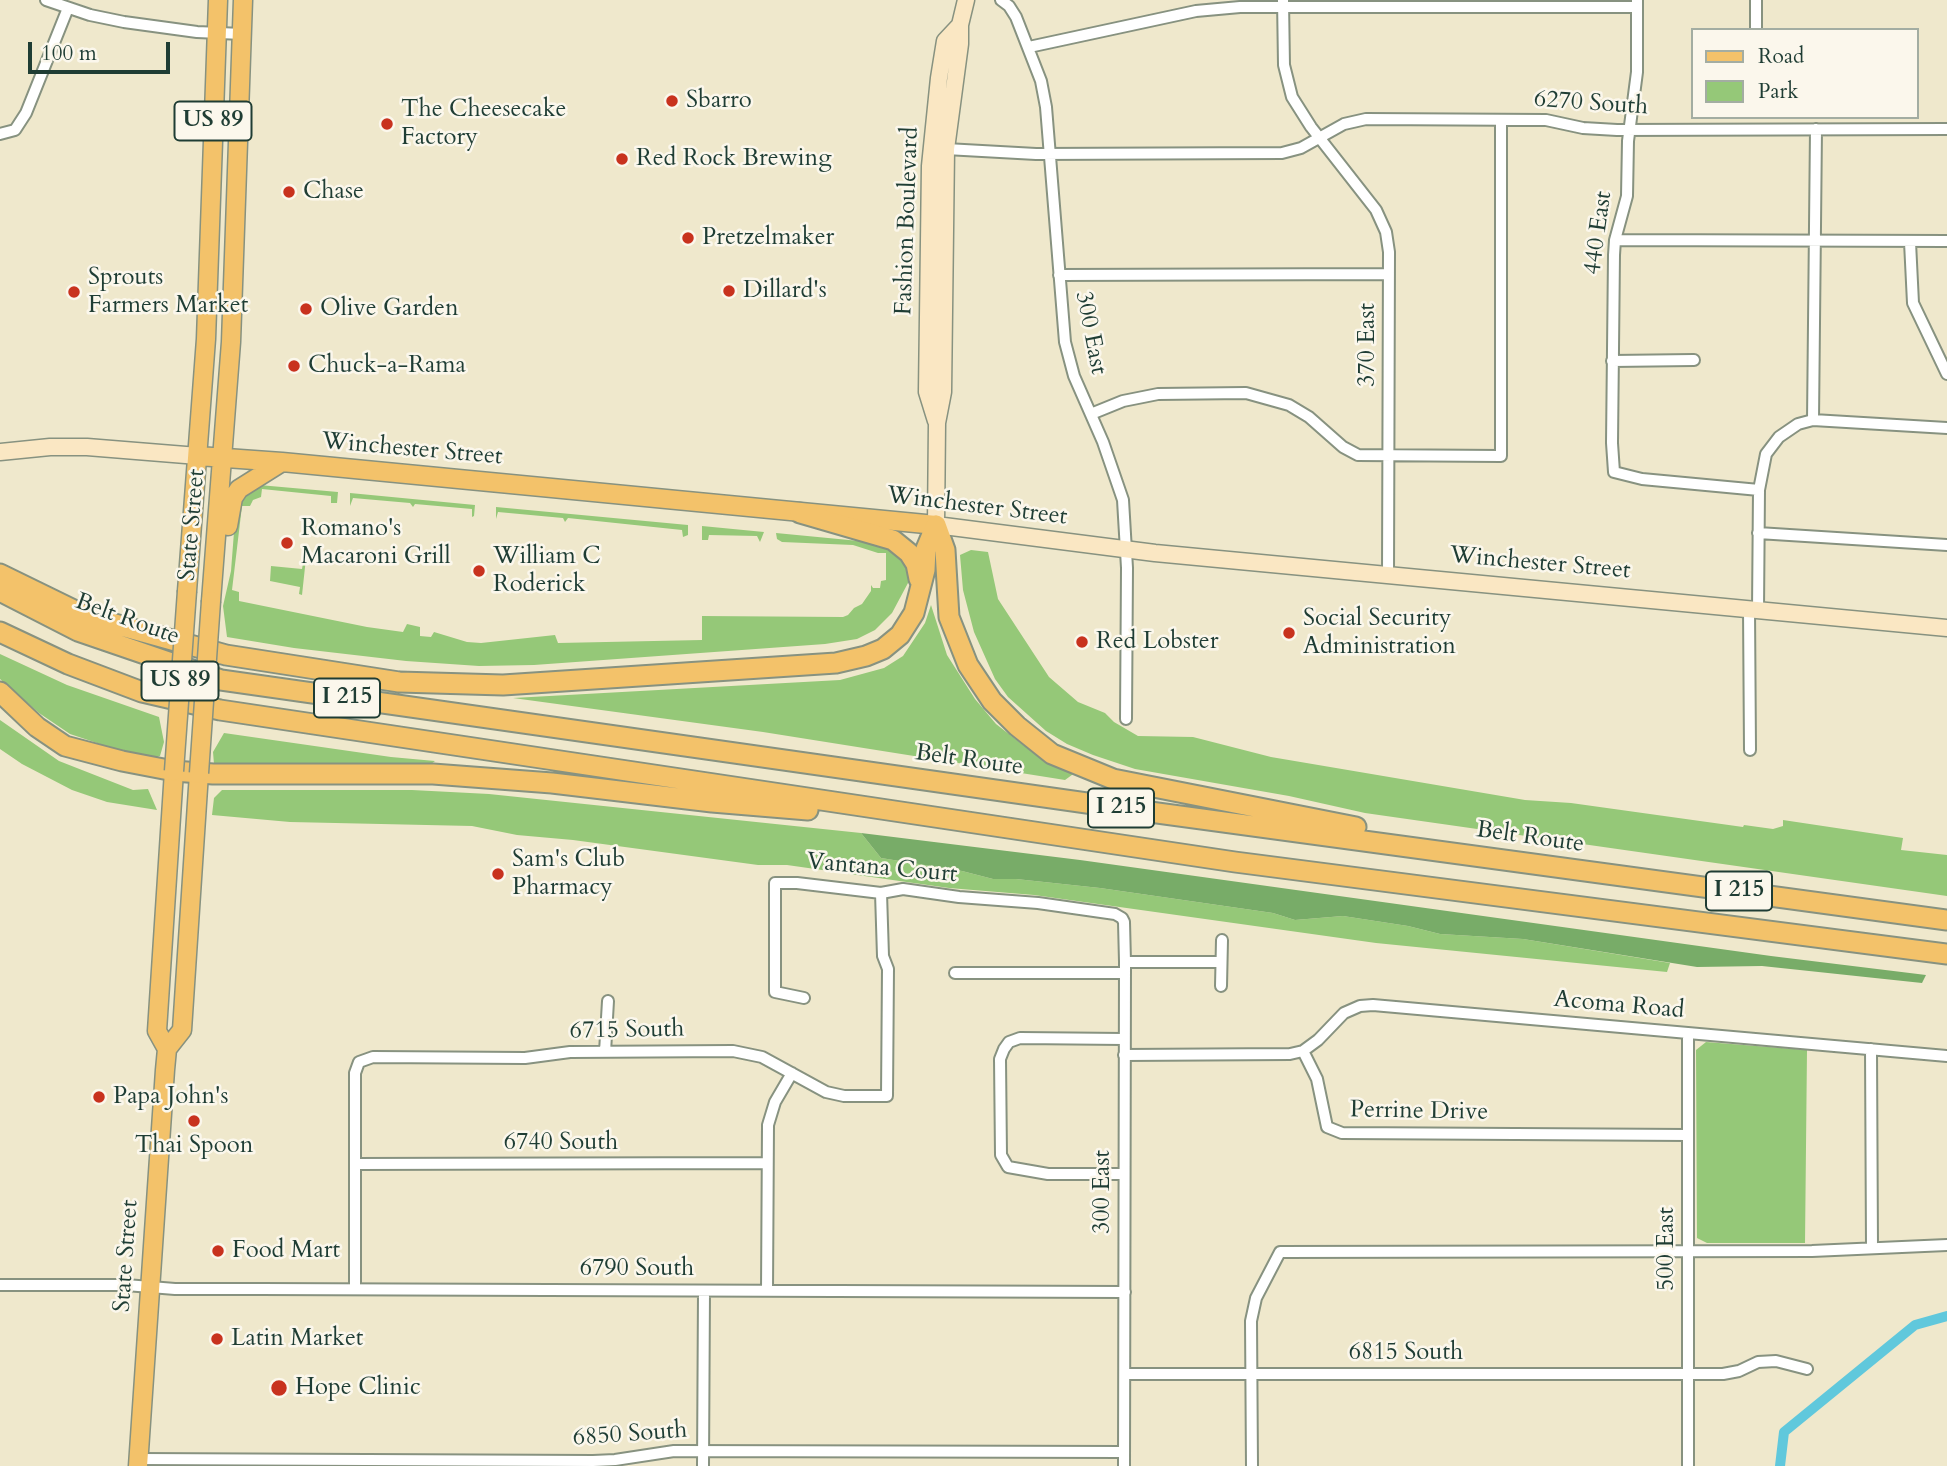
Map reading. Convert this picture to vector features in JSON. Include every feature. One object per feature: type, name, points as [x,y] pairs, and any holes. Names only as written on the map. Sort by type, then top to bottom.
[{"type":"highway","points":[[800,513],[900,544],[916,564],[920,591]]},
{"type":"highway","points":[[0,574],[86,616],[226,655],[400,682],[503,685],[836,663],[857,659],[883,649],[900,635],[915,613],[925,570],[926,549],[936,525]]},
{"type":"highway","points":[[936,525],[945,550],[949,617],[968,665],[992,701],[1017,726],[1052,754],[1113,779],[1532,862]]},
{"type":"highway","name":"Belt Route","points":[[0,591],[78,631],[221,680],[1164,814],[1947,920]]},
{"type":"highway","name":"I 215","points":[[0,632],[68,664],[142,692],[220,710],[1235,862],[1947,954]]},
{"type":"highway","points":[[0,692],[37,727],[65,746],[174,771],[433,774],[552,783],[712,802],[976,824]]},
{"type":"main road","name":"State Street","points":[[138,1462],[167,1049],[157,1031],[206,339],[218,0]]},
{"type":"main road","name":"State Street","points":[[167,1049],[182,1030],[231,331],[243,0]]},
{"type":"main road","name":"Fashion Boulevard","points":[[936,525],[937,423],[943,392],[946,149],[965,0]]},
{"type":"main road","name":"Fashion Boulevard","points":[[937,423],[927,392],[931,157],[945,41],[960,25]]},
{"type":"main road","name":"Winchester Street","points":[[0,452],[50,447],[87,447],[282,463],[936,525],[1126,550],[1947,628]]},
{"type":"main road","points":[[211,601],[223,567],[233,498],[242,486],[282,463]]},
{"type":"street","points":[[46,0],[124,22],[242,34]]},
{"type":"street","name":"300 East","points":[[1001,0],[1016,17],[1044,94],[1062,321],[1068,353],[1074,376],[1119,484],[1125,510],[1126,719]]},
{"type":"street","points":[[1756,0],[1756,28]]},
{"type":"street","points":[[1028,47],[1196,11],[1240,7],[1283,4],[1637,3]]},
{"type":"street","name":"440 East","points":[[1637,3],[1636,89],[1629,130],[1627,196],[1615,240],[1612,361],[1614,472],[1642,479],[1759,490]]},
{"type":"street","name":"370 East","points":[[1283,4],[1285,75],[1292,97],[1381,220],[1389,252],[1388,574]]},
{"type":"street","points":[[0,134],[15,130],[26,113],[68,8]]},
{"type":"street","name":"6270 South","points":[[946,149],[1049,154],[1282,153],[1301,148],[1344,124],[1366,119],[1546,120],[1596,130],[1757,123],[1816,129],[1947,129]]},
{"type":"street","points":[[1091,414],[1123,401],[1158,394],[1246,393],[1289,405],[1323,428],[1343,447],[1358,455],[1501,456],[1501,120]]},
{"type":"street","points":[[1814,420],[1816,129]]},
{"type":"street","points":[[1615,240],[1947,242]]},
{"type":"street","points":[[1910,242],[1913,303],[1947,374]]},
{"type":"street","points":[[1059,275],[1389,274]]},
{"type":"street","points":[[1612,361],[1694,360]]},
{"type":"street","points":[[1750,750],[1759,490],[1764,461],[1771,446],[1786,431],[1798,424],[1814,420],[1947,428]]},
{"type":"street","points":[[1758,533],[1947,545]]},
{"type":"street","name":"Vantana Court","points":[[804,998],[775,992],[775,883],[881,893],[903,889],[959,897],[1038,903],[1115,914],[1122,918]]},
{"type":"street","name":"6715 South","points":[[355,1164],[355,1073],[359,1062],[373,1058],[525,1058],[570,1052],[741,1052],[762,1057],[825,1092],[844,1096],[887,1096],[888,970],[883,956],[881,893]]},
{"type":"street","name":"300 East","points":[[1122,918],[1125,967],[1124,1466]]},
{"type":"street","points":[[1221,986],[1222,940]]},
{"type":"street","points":[[955,973],[1222,962]]},
{"type":"street","points":[[605,1052],[608,1001]]},
{"type":"street","name":"Acoma Road","points":[[1303,1051],[1318,1040],[1344,1013],[1360,1006],[1373,1005],[1947,1056]]},
{"type":"street","name":"500 East","points":[[1688,1033],[1688,1466]]},
{"type":"street","points":[[1123,1174],[1048,1174],[1014,1170],[1005,1164],[1001,1155],[1000,1059],[1009,1042],[1020,1038],[1124,1039]]},
{"type":"street","points":[[1871,1049],[1872,1248]]},
{"type":"street","points":[[1124,1055],[1275,1056],[1303,1051]]},
{"type":"street","name":"Perrine Drive","points":[[1303,1051],[1317,1079],[1327,1127],[1342,1133],[1688,1135]]},
{"type":"street","points":[[767,1291],[767,1163],[771,1112],[792,1073]]},
{"type":"street","name":"6740 South","points":[[355,1164],[767,1163]]},
{"type":"street","points":[[355,1164],[355,1289]]},
{"type":"street","points":[[1252,1466],[1253,1308],[1280,1252],[1812,1251],[1947,1245]]},
{"type":"street","name":"6790 South","points":[[0,1285],[1125,1293]]},
{"type":"street","points":[[703,1466],[704,1291]]},
{"type":"street","name":"6815 South","points":[[1125,1374],[1688,1374],[1731,1373],[1767,1361],[1786,1362],[1807,1369]]},
{"type":"street","name":"6850 South","points":[[138,1462],[593,1461],[674,1451],[1124,1452]]},
{"type":"green space","points":[[259,485],[338,492],[337,503],[331,503],[331,496],[262,489],[261,497],[253,500],[250,506],[242,506],[232,590],[239,592],[239,601],[403,632],[407,624],[420,627],[420,636],[431,637],[434,632],[467,642],[481,643],[555,635],[558,643],[702,640],[702,616],[843,617],[862,604],[871,591],[871,585],[873,588],[880,588],[881,581],[886,580],[886,553],[853,545],[782,542],[777,539],[776,533],[880,543],[900,555],[914,578],[908,583],[892,613],[875,630],[857,639],[825,644],[534,665],[479,666],[294,648],[227,637],[223,606],[231,571],[236,506],[239,497]]},
{"type":"green space","points":[[350,493],[475,505],[474,516],[472,517],[472,509],[415,504],[413,507],[410,503],[353,498],[350,506]]},
{"type":"green space","points":[[496,507],[688,525],[688,535],[683,537],[682,530],[568,518],[565,522],[563,518],[498,512],[496,519]]},
{"type":"green space","points":[[702,526],[764,532],[760,542],[757,536],[709,535],[708,540],[702,540]]},
{"type":"green space","points":[[971,550],[988,552],[998,599],[1049,677],[1078,702],[1105,713],[1114,722],[1138,736],[1193,737],[1271,757],[1525,800],[1571,803],[1743,827],[1773,829],[1783,826],[1783,820],[1903,838],[1901,850],[1947,855],[1947,896],[1365,813],[1289,796],[1135,769],[1093,755],[1046,731],[1008,697],[995,679],[974,632],[963,590],[960,555]]},
{"type":"green space","points":[[304,558],[302,595],[299,594],[300,587],[270,581],[271,566],[302,569]]},
{"type":"green space","points":[[931,605],[947,655],[975,699],[996,724],[1023,745],[1076,772],[1065,780],[763,732],[513,698],[840,680],[884,668],[903,656],[925,623]]},
{"type":"green space","points":[[0,654],[67,685],[159,717],[164,742],[160,756],[155,758],[121,751],[70,734],[39,713],[0,679]]},
{"type":"green space","points":[[0,720],[59,761],[133,790],[148,789],[157,810],[107,802],[72,790],[22,764],[0,749]]},
{"type":"green space","points":[[224,733],[435,761],[431,764],[214,764],[213,752]]},
{"type":"green space","points":[[222,790],[412,790],[489,794],[861,833],[881,858],[962,871],[993,879],[1100,888],[1273,913],[1295,920],[1343,916],[1440,934],[1523,939],[1670,963],[1667,972],[1376,943],[1034,895],[949,888],[787,865],[758,865],[517,835],[472,826],[290,822],[212,815],[214,798]]},
{"type":"green space","points":[[861,833],[1080,860],[1926,975],[1922,983],[1762,966],[1697,967],[1523,939],[1440,934],[1343,916],[1295,920],[1273,913],[1100,888],[993,879],[962,871],[881,858]]},
{"type":"green space","points":[[1706,1042],[1807,1050],[1805,1243],[1707,1243],[1697,1238],[1696,1050]]},
{"type":"waterway","points":[[1780,1466],[1784,1432],[1915,1325],[1947,1316]]},
{"type":"place","name":"Sbarro","points":[[672,101]]},
{"type":"place","name":"The Cheesecake Factory","points":[[387,124]]},
{"type":"place","name":"Red Rock Brewing","points":[[622,159]]},
{"type":"place","name":"Chase","points":[[289,192]]},
{"type":"place","name":"Pretzelmaker","points":[[688,238]]},
{"type":"place","name":"Dillard's","points":[[729,291]]},
{"type":"place","name":"Sprouts Farmers Market","points":[[74,292]]},
{"type":"place","name":"Olive Garden","points":[[306,309]]},
{"type":"place","name":"Chuck-a-Rama","points":[[294,366]]},
{"type":"place","name":"Romano's Macaroni Grill","points":[[287,543]]},
{"type":"place","name":"William C Roderick","points":[[479,571]]},
{"type":"place","name":"Social Security Administration","points":[[1289,633]]},
{"type":"place","name":"Red Lobster","points":[[1082,642]]},
{"type":"place","name":"Sam's Club Pharmacy","points":[[498,874]]},
{"type":"place","name":"Papa John's","points":[[99,1097]]},
{"type":"place","name":"Thai Spoon","points":[[194,1121]]},
{"type":"place","name":"Food Mart","points":[[218,1251]]},
{"type":"place","name":"Latin Market","points":[[217,1339]]},
{"type":"place","name":"Hope Clinic","points":[[279,1388]]}]
